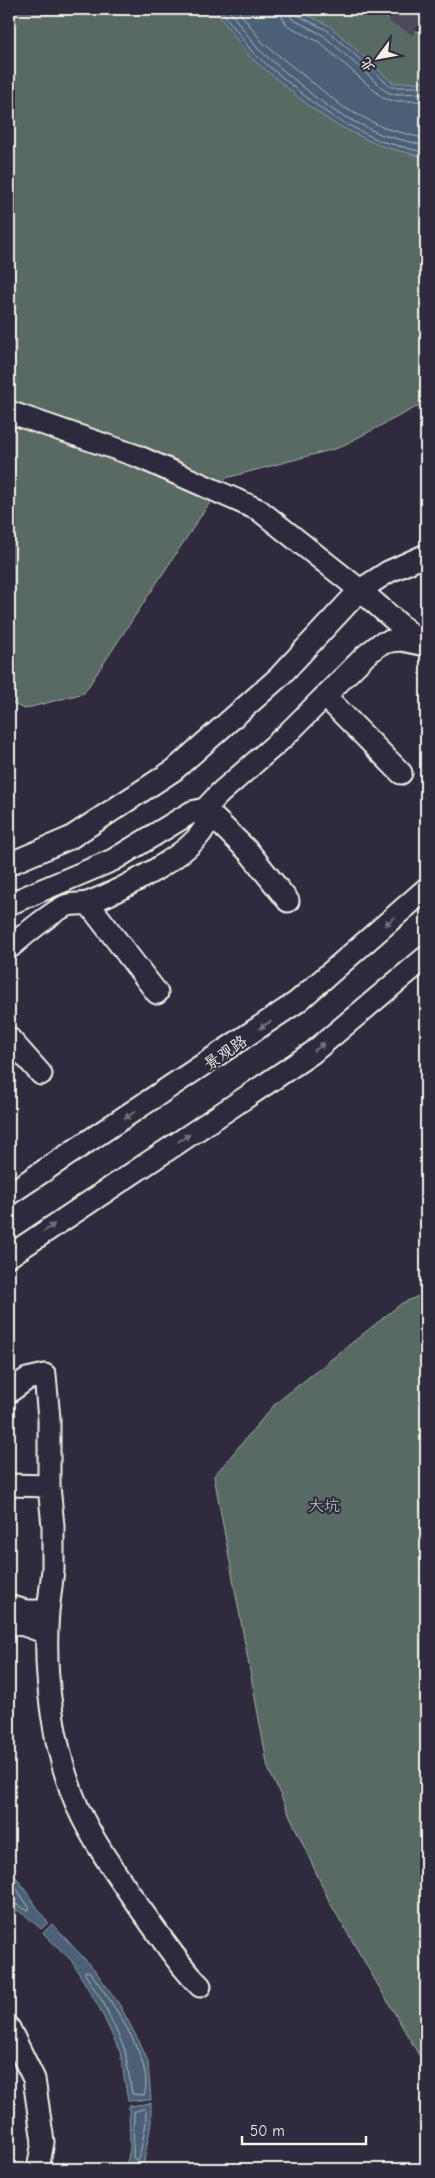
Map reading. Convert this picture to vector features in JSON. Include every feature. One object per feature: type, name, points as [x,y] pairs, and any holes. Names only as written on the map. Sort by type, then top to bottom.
[{"type":"street","points":[[9,412],[137,456],[259,510],[360,590],[425,645]]},
{"type":"street","points":[[9,864],[70,838],[174,770],[279,678],[360,590],[388,572],[426,554]]},
{"type":"street","points":[[9,904],[113,860],[192,812],[206,809],[220,793],[284,737],[365,656],[380,644],[391,640],[401,640],[425,645]]},
{"type":"street","points":[[325,696],[401,773]]},
{"type":"street","points":[[206,809],[249,852],[288,901]]},
{"type":"street","points":[[9,948],[28,932],[67,905],[88,903],[151,873],[188,846],[203,830],[207,823],[206,809]]},
{"type":"street","name":"景观路","points":[[9,1194],[298,1002],[426,889]]},
{"type":"street","points":[[88,903],[158,993]]},
{"type":"street","points":[[9,1256],[312,1053],[426,957]]},
{"type":"street","points":[[9,1038],[41,1074]]},
{"type":"street","points":[[9,1392],[27,1379],[45,1375],[49,1419],[49,1486],[53,1526],[53,1570],[48,1611],[46,1664],[50,1697],[66,1774],[78,1809],[120,1879],[172,1956],[200,1986]]},
{"type":"street","points":[[9,1486],[49,1486]]},
{"type":"street","points":[[9,1606],[26,1611],[48,1611]]},
{"type":"street","points":[[9,1623],[24,1625],[47,1632]]},
{"type":"street","points":[[9,2028],[34,2079],[43,2142],[38,2169]]},
{"type":"green space","points":[[9,9],[365,9],[426,35],[426,402],[338,448],[226,478],[84,693],[24,709],[9,702]]},
{"type":"green space","name":"大坑","points":[[426,1293],[426,2067],[330,1903],[268,1768],[214,1476],[275,1404],[402,1303]]},
{"type":"water","points":[[214,9],[295,9],[330,26],[393,83],[426,82],[426,158],[378,145],[333,123],[309,106],[250,57]]},
{"type":"water","points":[[9,1867],[48,1923],[41,1929],[9,1905]]},
{"type":"water","points":[[52,1924],[94,1969],[119,2004],[148,2062],[151,2100],[128,2101],[120,2052],[99,2007],[71,1960],[43,1933]]},
{"type":"water","points":[[151,2103],[151,2123],[143,2167],[127,2163],[130,2148],[129,2106]]},
{"type":"tunnel","points":[[395,9],[426,26]]}]
